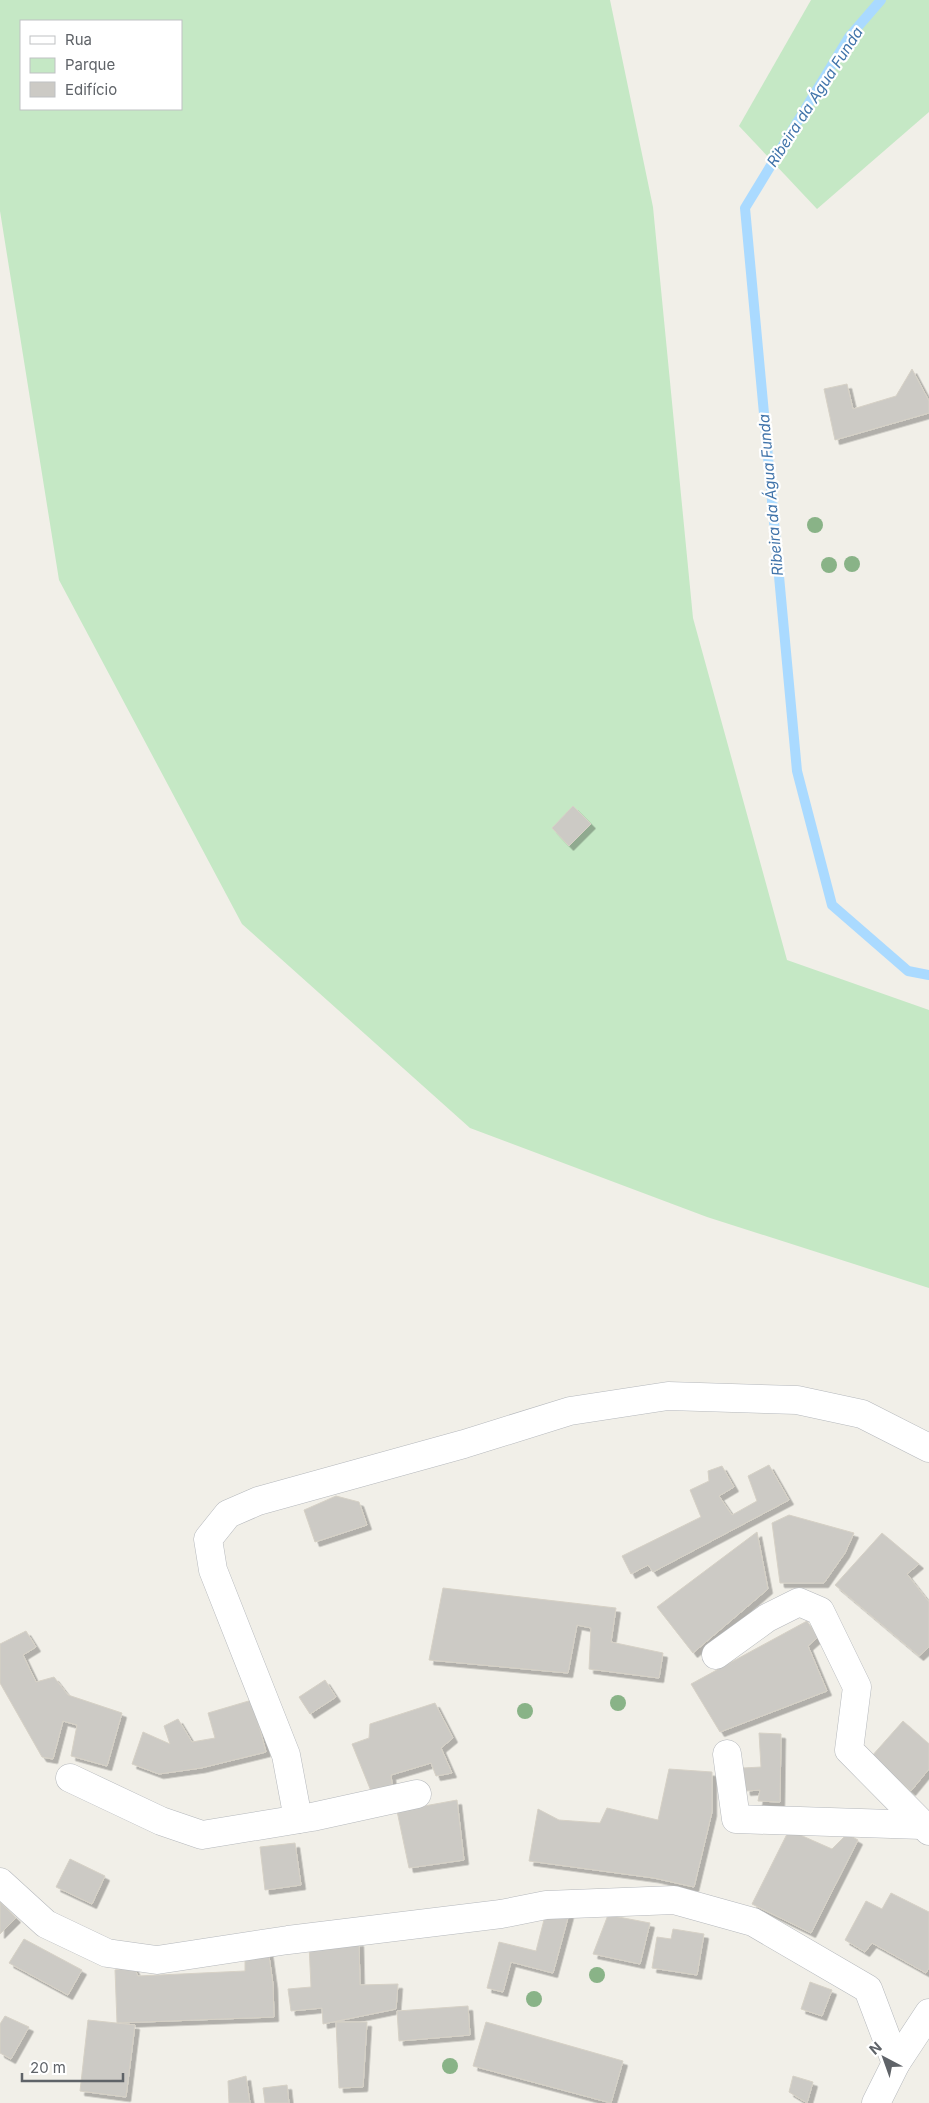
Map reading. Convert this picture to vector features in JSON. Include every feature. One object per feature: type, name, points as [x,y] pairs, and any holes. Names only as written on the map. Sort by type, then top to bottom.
[{"type":"street","points":[[298,1819],[286,1755],[213,1570],[208,1538],[228,1514],[258,1501],[464,1444],[570,1411],[668,1396],[797,1400],[862,1414],[929,1448]]},
{"type":"street","points":[[716,1655],[767,1618],[799,1602],[820,1611],[857,1687],[849,1750],[925,1828]]},
{"type":"street","points":[[727,1754],[736,1819],[925,1828]]},
{"type":"street","points":[[70,1778],[161,1821],[202,1835],[298,1819],[417,1794]]},
{"type":"street","points":[[0,1882],[46,1924],[107,1954],[157,1960],[288,1940],[501,1914],[546,1906],[674,1900],[753,1922],[868,1990],[896,2063]]},
{"type":"street","points":[[876,2103],[896,2063],[929,2014]]},
{"type":"green space","points":[[0,0],[610,0],[653,207],[693,618],[787,960],[929,1010],[929,1288],[707,1217],[470,1128],[242,924],[59,580],[0,211]]},
{"type":"green space","points":[[811,0],[929,0],[929,112],[817,209],[739,126]]},
{"type":"building","points":[[912,369],[929,401],[929,413],[835,440],[824,389],[847,384],[853,409],[896,396]]},
{"type":"building","points":[[573,806],[591,824],[569,846],[552,828]]},
{"type":"building","points":[[769,1465],[789,1500],[653,1572],[648,1565],[631,1574],[622,1556],[701,1517],[690,1490],[709,1481],[708,1471],[722,1466],[734,1487],[719,1496],[732,1515],[757,1501],[748,1476]]},
{"type":"building","points":[[336,1496],[359,1502],[367,1525],[315,1542],[304,1510]]},
{"type":"building","points":[[789,1515],[854,1533],[845,1553],[824,1583],[780,1583],[772,1523]]},
{"type":"building","points":[[757,1532],[768,1589],[693,1653],[657,1607]]},
{"type":"building","points":[[882,1533],[919,1564],[907,1574],[929,1602],[929,1647],[919,1656],[835,1585]]},
{"type":"building","points":[[443,1588],[616,1608],[611,1642],[663,1653],[659,1678],[589,1669],[591,1628],[577,1625],[568,1673],[429,1660]]},
{"type":"building","points":[[807,1621],[818,1637],[808,1646],[827,1691],[720,1732],[691,1684]]},
{"type":"building","points":[[26,1631],[36,1647],[23,1655],[36,1682],[54,1677],[68,1695],[122,1713],[107,1766],[71,1756],[77,1725],[63,1721],[53,1759],[42,1757],[0,1683],[0,1644]]},
{"type":"building","points":[[325,1680],[336,1697],[310,1714],[299,1697]]},
{"type":"building","points":[[252,1700],[266,1752],[201,1768],[159,1774],[132,1764],[143,1732],[170,1744],[164,1726],[178,1719],[192,1742],[215,1738],[208,1713]]},
{"type":"building","points":[[435,1703],[453,1738],[441,1748],[452,1773],[436,1776],[431,1763],[391,1775],[393,1792],[373,1796],[352,1744],[369,1738],[370,1724]]},
{"type":"building","points":[[903,1721],[929,1744],[929,1769],[911,1791],[871,1757]]},
{"type":"building","points":[[759,1733],[781,1734],[780,1802],[758,1801],[760,1790],[746,1791],[743,1768],[761,1767]]},
{"type":"building","points":[[669,1769],[712,1772],[712,1812],[694,1887],[654,1878],[529,1861],[538,1809],[559,1820],[600,1823],[607,1808],[658,1820]]},
{"type":"building","points":[[457,1800],[464,1860],[409,1868],[397,1811]]},
{"type":"building","points":[[789,1830],[832,1849],[847,1834],[858,1840],[811,1933],[752,1904]]},
{"type":"building","points":[[295,1843],[301,1885],[265,1890],[260,1847]]},
{"type":"building","points":[[70,1859],[105,1876],[92,1904],[56,1887]]},
{"type":"building","points":[[891,1893],[929,1912],[929,1968],[926,1973],[872,1943],[865,1952],[845,1940],[866,1901],[882,1909]]},
{"type":"building","points":[[0,1902],[16,1918],[0,1934]]},
{"type":"building","points":[[547,1908],[569,1914],[553,1973],[511,1962],[503,1992],[487,1988],[499,1942],[536,1951]]},
{"type":"building","points":[[608,1915],[650,1923],[640,1964],[593,1954]]},
{"type":"building","points":[[673,1929],[704,1934],[697,1975],[652,1968],[657,1937],[671,1939]]},
{"type":"building","points":[[24,1939],[82,1970],[68,1995],[9,1963]]},
{"type":"building","points":[[359,1942],[360,1985],[398,1984],[396,2009],[323,2024],[322,2008],[291,2011],[288,1989],[311,1987],[309,1945]]},
{"type":"building","points":[[268,1949],[273,1984],[274,2017],[117,2023],[115,1970],[133,1966],[138,1976],[245,1971],[245,1954]]},
{"type":"building","points":[[810,1982],[832,1990],[822,2016],[801,2009]]},
{"type":"building","points":[[468,2006],[470,2035],[399,2041],[397,2011]]},
{"type":"building","points":[[5,2016],[29,2027],[11,2059],[0,2053],[0,2024]]},
{"type":"building","points":[[88,2020],[135,2025],[126,2097],[80,2091]]},
{"type":"building","points":[[336,2022],[367,2022],[363,2087],[339,2088]]},
{"type":"building","points":[[486,2022],[623,2061],[611,2103],[473,2066]]},
{"type":"building","points":[[246,2076],[250,2103],[229,2103],[228,2081]]},
{"type":"building","points":[[793,2076],[813,2082],[807,2103],[789,2092]]},
{"type":"building","points":[[287,2085],[289,2103],[265,2103],[263,2088]]},
{"type":"waterway","name":"Ribeira da Água Funda","points":[[881,0],[849,37],[745,208],[797,771],[832,905],[908,971],[929,975]]}]
